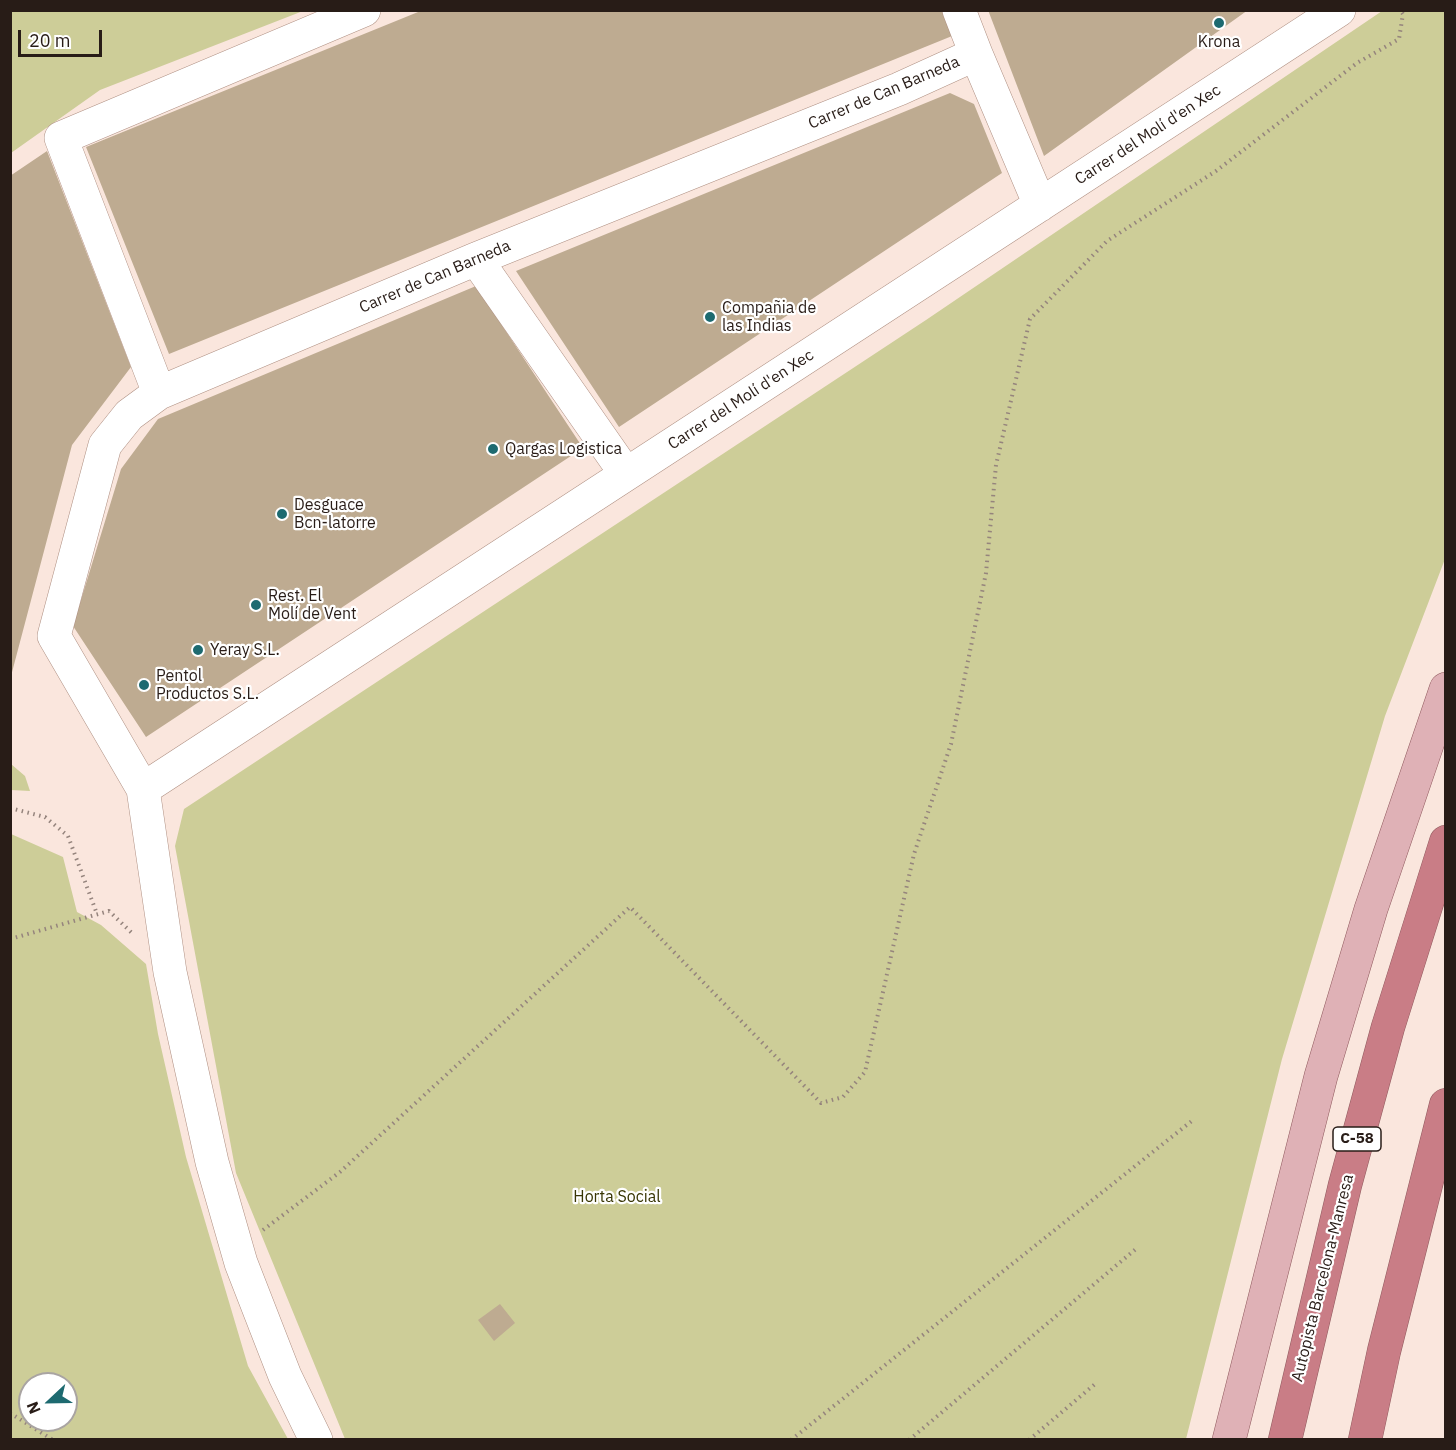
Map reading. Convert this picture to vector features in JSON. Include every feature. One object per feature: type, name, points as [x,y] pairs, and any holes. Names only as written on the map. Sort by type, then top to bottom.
[{"type":"highway","name":"Autopista Barcelona-Manresa","points":[[1285,1440],[1345,1185],[1388,1027],[1446,842]]},
{"type":"highway","points":[[1365,1440],[1384,1351],[1446,1105]]},
{"type":"main road","points":[[1229,1440],[1322,1076],[1378,886],[1446,688]]},
{"type":"street","points":[[159,393],[61,138],[364,10]]},
{"type":"street","points":[[959,10],[976,54]]},
{"type":"street","name":"Carrer del Molí d'en Xec","points":[[143,789],[1339,10]]},
{"type":"street","name":"Carrer de Can Barneda","points":[[143,789],[54,636],[105,445],[129,415],[159,393],[476,259],[899,89],[976,54],[1040,205]]},
{"type":"street","points":[[476,259],[626,474]]},
{"type":"street","points":[[143,789],[170,972],[212,1162],[237,1250],[285,1376],[316,1440]]},
{"type":"path","points":[[237,1250],[340,1172],[630,907],[820,1103],[843,1097],[865,1072],[914,854],[951,744],[986,573],[996,465],[1030,319],[1107,241],[1216,171],[1357,63],[1399,39],[1403,14],[1400,10]]},
{"type":"path","points":[[10,808],[45,817],[68,836],[97,914]]},
{"type":"path","points":[[10,939],[109,911],[170,972]]},
{"type":"path","points":[[790,1440],[1193,1120]]},
{"type":"path","points":[[909,1440],[1137,1248]]},
{"type":"path","points":[[1029,1440],[1095,1384]]},
{"type":"path","points":[[10,1413],[53,1440]]},
{"type":"green space","points":[[11,10],[303,11],[100,90],[11,153]]},
{"type":"green space","name":"Horta Social","points":[[1382,11],[1445,11],[1445,559],[1385,716],[1282,1059],[1186,1439],[345,1439],[236,1173],[175,846],[184,809],[926,320]]},
{"type":"green space","points":[[11,764],[25,776],[30,791],[11,790]]},
{"type":"green space","points":[[11,834],[63,857],[77,912],[101,925],[146,964],[158,1034],[186,1157],[248,1366],[288,1439],[11,1439]]},
{"type":"building","points":[[423,10],[947,10],[957,34],[169,354],[86,147]]},
{"type":"building","points":[[988,10],[1248,10],[1044,156]]},
{"type":"building","points":[[950,93],[974,104],[1002,173],[619,427],[516,271]]},
{"type":"building","points":[[47,151],[131,367],[72,445],[11,676],[10,176]]},
{"type":"building","points":[[476,286],[583,448],[146,737],[73,626],[121,469],[158,419]]},
{"type":"building","points":[[500,1304],[515,1323],[494,1341],[478,1320]]},
{"type":"place","name":"Krona","points":[[1219,23]]},
{"type":"place","name":"Compañia de las Indias","points":[[710,317]]},
{"type":"place","name":"Qargas Logistica","points":[[493,449]]},
{"type":"place","name":"Desguace Bcn-latorre","points":[[282,514]]},
{"type":"place","name":"Rest. El Molí de Vent","points":[[256,605]]},
{"type":"place","name":"Yeray S.L.","points":[[198,650]]},
{"type":"place","name":"Pentol Productos S.L.","points":[[144,685]]}]
